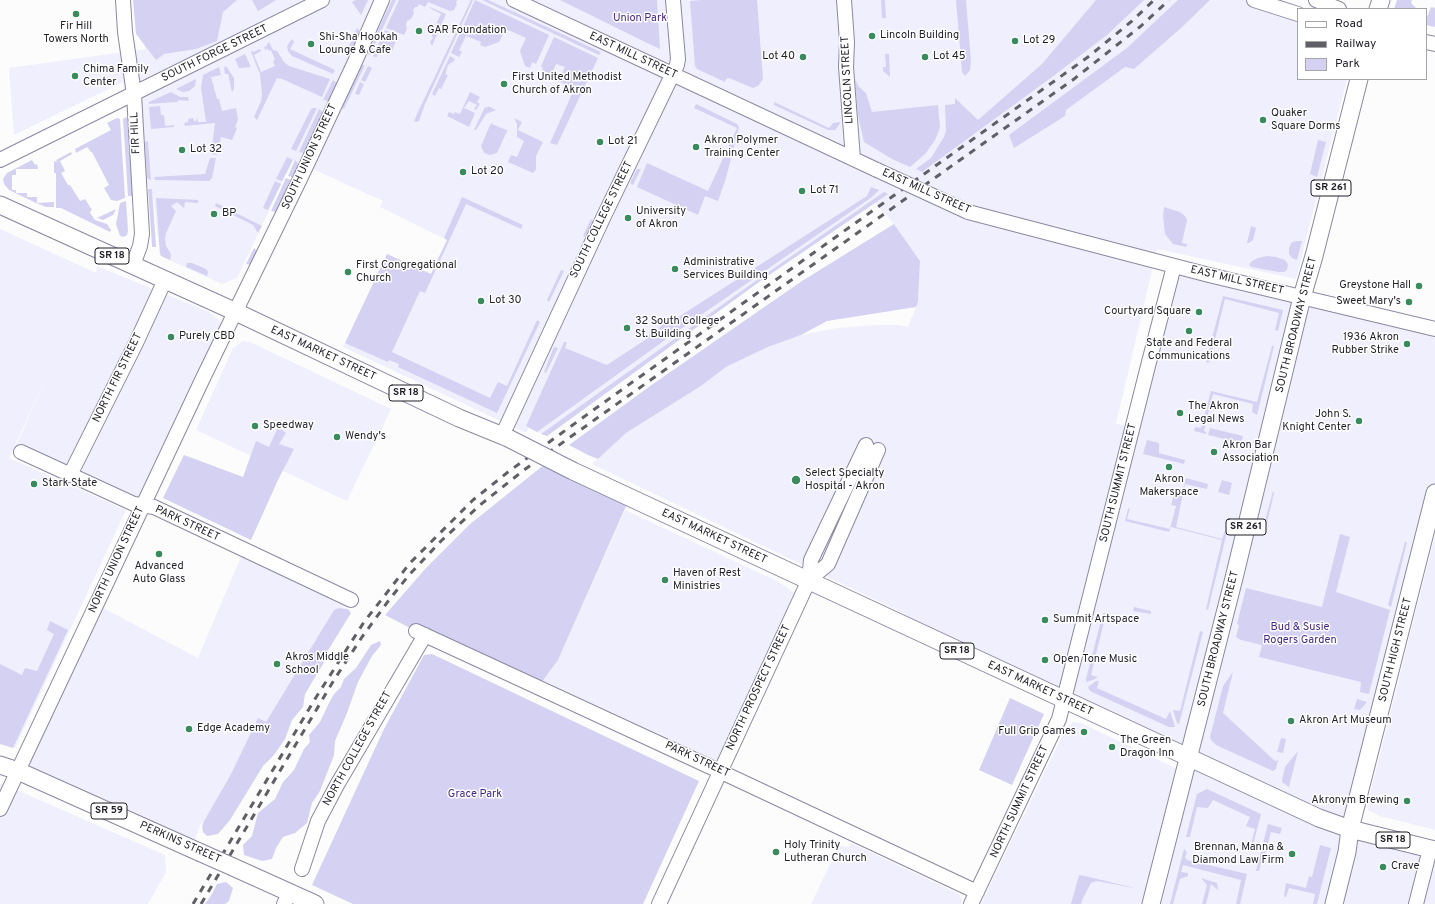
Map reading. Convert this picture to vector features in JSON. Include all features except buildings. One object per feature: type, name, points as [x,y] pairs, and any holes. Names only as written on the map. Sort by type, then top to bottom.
[{"type":"main road","name":"SOUTH BROADWAY STREET","points":[[1189,758],[1273,421],[1302,297],[1314,256],[1359,80]]},
{"type":"main road","name":"EAST MARKET STREET","points":[[0,205],[236,312],[459,418],[505,437],[573,472],[809,580],[964,654],[1301,810],[1350,829],[1432,850]]},
{"type":"main road","name":"SOUTH HIGH STREET","points":[[1334,904],[1347,852],[1350,829],[1435,493]]},
{"type":"main road","name":"SR 261","points":[[1151,904],[1189,758]]},
{"type":"main road","name":"PERKINS STREET","points":[[0,766],[18,771],[233,867],[287,898],[315,904]]},
{"type":"street","name":"FIR HILL","points":[[124,0],[125,32],[134,94],[142,234],[140,246],[133,265]]},
{"type":"street","name":"SOUTH FORGE STREET","points":[[0,160],[322,0]]},
{"type":"street","name":"SOUTH UNION STREET","points":[[236,312],[317,144],[382,0]]},
{"type":"street","name":"EAST MILL STREET","points":[[514,0],[968,212],[1174,266],[1388,319],[1435,329]]},
{"type":"street","name":"SOUTH COLLEGE STREET","points":[[505,437],[604,216],[673,75],[678,59],[673,0]]},
{"type":"street","name":"LINCOLN STREET","points":[[844,0],[847,42],[846,67],[853,159]]},
{"type":"street","points":[[1254,0],[1297,14]]},
{"type":"street","points":[[1316,0],[1336,8]]},
{"type":"street","name":"SOUTH SUMMIT STREET","points":[[1064,699],[1174,266]]},
{"type":"street","name":"NORTH FIR STREET","points":[[70,475],[136,343],[165,280]]},
{"type":"street","name":"NORTH UNION STREET","points":[[0,810],[236,312]]},
{"type":"street","name":"NORTH PROSPECT STREET","points":[[659,904],[809,580],[811,560],[872,447]]},
{"type":"street","name":"PARK STREET","points":[[21,452],[134,504],[154,508],[351,600]]},
{"type":"street","name":"PARK STREET","points":[[420,633],[888,849],[974,898]]},
{"type":"street","name":"NORTH COLLEGE STREET","points":[[302,869],[318,821],[420,633]]},
{"type":"street","name":"NORTH SUMMIT STREET","points":[[974,898],[1059,719],[1064,699]]},
{"type":"street","points":[[1416,904],[1432,850]]},
{"type":"shaded area","name":"University of Akron","points":[[141,0],[1272,0],[1297,12],[1297,80],[1347,80],[1296,279],[1157,249],[1116,424],[1128,426],[1062,695],[904,622],[905,614],[592,464],[626,433],[701,386],[726,367],[768,347],[801,335],[837,328],[878,325],[899,325],[908,327],[918,302],[920,261],[894,224],[875,203],[759,282],[547,436],[529,428],[526,433],[343,347],[387,254],[431,274],[447,240],[380,207],[383,201],[293,160],[237,278],[222,284],[163,257],[160,254],[153,195],[133,162],[123,82],[14,135],[9,68],[145,49]]},
{"type":"shaded area","points":[[0,229],[96,273],[97,266],[209,312],[220,321],[223,331],[142,502],[12,454],[55,359],[9,458],[126,510],[15,748],[0,744]]},
{"type":"shaded area","points":[[1175,267],[1300,298],[1188,756],[1066,698]]},
{"type":"shaded area","points":[[1302,297],[1435,329],[1435,493],[1351,829],[1435,850],[1435,904],[1151,904]]},
{"type":"shaded area","points":[[243,341],[250,342],[391,409],[347,501],[196,430],[233,348]]},
{"type":"shaded area","points":[[625,510],[779,582],[794,593],[793,603],[717,761],[542,680],[558,660]]},
{"type":"shaded area","points":[[1435,535],[1435,830],[1380,816],[1368,810],[1369,798]]},
{"type":"shaded area","points":[[243,552],[347,606],[334,610],[266,723],[258,719],[231,774],[204,821],[200,825],[194,843],[23,770],[101,607],[198,658]]},
{"type":"shaded area","points":[[1073,722],[1081,723],[1179,770],[1145,904],[981,904],[1065,730]]},
{"type":"shaded area","points":[[0,784],[165,855],[166,872],[148,904],[0,904]]},
{"type":"shaded area","points":[[851,843],[959,894],[962,904],[811,904],[839,846],[849,847]]},
{"type":"green space","points":[[133,0],[237,0],[223,12],[217,41],[196,49],[164,54],[156,60],[136,34]]},
{"type":"green space","points":[[252,0],[276,0],[258,11]]},
{"type":"green space","points":[[356,0],[368,0],[361,15],[352,2]]},
{"type":"green space","points":[[392,0],[396,0],[370,55],[367,54]]},
{"type":"green space","points":[[399,0],[457,0],[457,4],[454,10],[450,11],[428,2],[425,7],[419,4],[413,10],[414,13],[411,19],[407,21],[407,29],[404,35],[386,28]]},
{"type":"green space","points":[[471,0],[473,0],[425,104],[419,121],[416,122],[414,121],[418,112]]},
{"type":"green space","points":[[475,0],[549,35],[536,64],[532,62],[530,68],[525,66],[520,51],[526,38],[506,29],[499,42],[485,47],[480,45],[481,42],[466,36],[459,50],[462,52],[459,57],[451,53]]},
{"type":"green space","points":[[482,0],[488,0],[601,52],[599,55]]},
{"type":"green space","name":"Union Park","points":[[560,0],[657,0],[660,49],[645,42]]},
{"type":"green space","points":[[757,0],[763,79],[758,86],[753,88],[729,78],[726,79],[725,82],[697,69],[695,66],[690,1]]},
{"type":"green space","points":[[881,0],[885,0],[886,18],[882,18]]},
{"type":"green space","points":[[956,0],[966,0],[971,61],[970,70],[965,76],[962,72]]},
{"type":"green space","points":[[1096,0],[1144,0],[1107,35],[1052,77],[922,172],[916,169],[931,158],[944,137],[946,130],[945,105],[955,104],[955,98],[978,120],[1042,64]]},
{"type":"green space","points":[[1178,0],[1210,0],[1181,28],[1134,69],[1125,67],[1066,110],[1065,116],[1014,148],[1009,135],[1127,48]]},
{"type":"green space","points":[[1397,0],[1412,0],[1411,3],[1416,8],[1394,8]]},
{"type":"green space","points":[[430,7],[446,14],[432,46],[430,42],[433,38],[431,34],[441,14]]},
{"type":"green space","points":[[1431,7],[1435,8],[1435,27],[1427,25],[1427,17]]},
{"type":"green space","points":[[357,28],[361,32],[350,54],[345,54]]},
{"type":"green space","points":[[385,30],[398,36],[392,51],[381,49],[377,57],[375,57],[373,56]]},
{"type":"green space","points":[[554,37],[598,58],[557,145],[550,143],[572,94],[569,92],[571,87],[558,81],[565,67],[556,64],[552,73],[546,75],[541,73],[543,68],[541,66]]},
{"type":"green space","points":[[292,39],[294,42],[290,49],[335,70],[333,74],[292,56],[288,51],[287,46]]},
{"type":"green space","points":[[269,42],[273,50],[277,51],[284,62],[289,66],[330,79],[322,97],[277,78],[257,120],[254,117],[261,101],[262,94],[260,74],[251,52],[252,50],[253,52],[260,49],[261,51],[254,55],[261,72],[275,66],[273,61],[275,60],[271,50],[265,50],[264,47],[267,46]]},
{"type":"green space","points":[[245,54],[251,67],[239,68],[235,59]]},
{"type":"green space","points":[[885,54],[889,54],[890,77],[883,71],[883,67],[886,67]]},
{"type":"green space","points":[[450,56],[455,59],[448,65],[446,75],[448,75],[441,89],[439,88],[435,96],[432,94]]},
{"type":"green space","points":[[361,65],[365,65],[344,109],[341,108]]},
{"type":"green space","points":[[226,66],[234,78],[234,89],[232,92],[228,74],[225,74],[224,68]]},
{"type":"green space","points":[[368,66],[372,68],[365,82],[361,80]]},
{"type":"green space","points":[[219,67],[221,75],[211,77],[217,99],[219,99],[222,111],[236,108],[238,120],[235,127],[237,128],[232,140],[221,137],[217,155],[211,154],[215,123],[185,126],[184,123],[188,122],[188,119],[193,118],[194,121],[196,121],[197,118],[198,122],[206,122],[201,88],[203,75]]},
{"type":"green space","points":[[196,79],[195,86],[189,91],[183,92],[176,89]]},
{"type":"green space","points":[[855,79],[859,87],[866,93],[872,112],[938,105],[940,128],[935,140],[926,153],[910,167],[892,159],[864,142],[858,115]]},
{"type":"green space","points":[[333,80],[337,83],[328,101],[323,100]]},
{"type":"green space","points":[[360,82],[364,84],[359,95],[355,94]]},
{"type":"green space","points":[[171,92],[180,97],[188,97],[189,101],[179,100],[177,102],[149,104],[149,102]]},
{"type":"green space","points":[[470,92],[480,97],[477,102],[480,104],[476,110],[474,109],[477,105],[469,101],[464,108],[475,113],[469,127],[447,116],[449,112],[460,114]]},
{"type":"green space","points":[[774,102],[829,128],[833,123],[840,122],[835,130],[828,130],[774,105]]},
{"type":"green space","points":[[696,104],[737,124],[739,127],[726,178],[718,201],[705,196],[698,215],[637,187],[647,163],[708,191],[737,128],[694,108]]},
{"type":"green space","points":[[160,106],[161,115],[164,115],[165,126],[174,125],[174,127],[151,129],[149,107]]},
{"type":"green space","points":[[488,106],[496,110],[486,114],[476,130],[474,130],[485,107],[487,108]]},
{"type":"green space","points":[[317,108],[296,151],[291,149],[311,109]]},
{"type":"green space","points":[[319,109],[323,112],[304,153],[299,152]]},
{"type":"green space","points":[[127,117],[133,196],[128,196],[123,119]]},
{"type":"green space","points":[[117,118],[120,119],[125,198],[117,201],[111,200],[104,188],[109,185],[92,152],[87,147],[76,153],[75,149],[111,130],[107,123]]},
{"type":"green space","points":[[514,118],[522,122],[518,130],[543,142],[536,156],[536,169],[533,173],[508,162],[511,155],[517,157],[524,141],[517,137],[517,124]]},
{"type":"green space","points":[[493,122],[492,124],[506,130],[507,129],[507,131],[497,153],[490,155],[484,153],[481,146],[490,125]]},
{"type":"green space","points":[[1318,140],[1326,142],[1317,177],[1310,174]]},
{"type":"green space","points":[[148,141],[151,180],[147,178],[145,142]]},
{"type":"green space","points":[[71,152],[72,154],[60,161],[65,171],[61,173],[80,201],[85,199],[92,210],[90,213],[95,220],[107,224],[111,230],[110,232],[61,208],[56,208],[56,173],[54,173],[54,161],[57,162],[56,160]]},
{"type":"green space","points":[[287,157],[293,160],[282,181],[276,179]]},
{"type":"green space","points":[[210,158],[216,158],[212,178],[209,181],[155,180],[154,177],[205,174]]},
{"type":"green space","points":[[32,160],[35,165],[37,164],[38,169],[16,169],[16,175],[12,175],[12,190],[16,190],[16,193],[27,193],[27,197],[37,197],[37,203],[54,202],[54,207],[46,207],[36,203],[9,190],[4,184],[3,179],[7,173]]},
{"type":"green space","points":[[295,160],[299,164],[292,177],[288,176]]},
{"type":"green space","points":[[637,169],[641,169],[633,185],[630,183]]},
{"type":"green space","points":[[286,178],[291,180],[276,212],[271,211]]},
{"type":"green space","points":[[275,181],[281,184],[268,210],[263,208]]},
{"type":"green space","points":[[871,187],[879,190],[872,197],[672,335],[537,432],[526,426],[564,342],[567,342],[565,348],[607,365],[648,338],[650,333],[656,335],[662,323],[666,325],[867,196]]},
{"type":"green space","points":[[148,189],[152,189],[156,247],[152,247]]},
{"type":"green space","points":[[884,192],[888,194],[759,282],[547,436],[541,434],[757,280]]},
{"type":"green space","points":[[462,197],[523,225],[521,229],[466,204],[425,293],[420,291],[392,352],[490,398],[498,382],[507,386],[537,320],[540,322],[497,413],[398,367],[399,364],[389,360],[388,362],[345,343],[387,254],[431,274],[447,240],[444,238]]},
{"type":"green space","points":[[156,198],[198,200],[198,203],[185,202],[184,208],[177,202],[171,206],[176,211],[166,233],[165,239],[166,246],[171,254],[170,260],[161,256],[160,253]]},
{"type":"green space","points":[[126,201],[128,231],[127,235],[124,237],[120,236],[116,224],[120,203]]},
{"type":"green space","points":[[216,203],[262,226],[258,233],[253,225],[215,206]]},
{"type":"green space","points":[[1164,207],[1180,212],[1185,216],[1187,220],[1182,243],[1187,244],[1186,247],[1173,244],[1165,234],[1163,216]]},
{"type":"green space","points":[[116,209],[113,215],[103,220],[97,218]]},
{"type":"green space","points":[[591,219],[594,222],[586,238],[583,236]]},
{"type":"green space","points":[[894,224],[920,261],[918,302],[916,307],[827,321],[801,335],[751,355],[726,367],[701,386],[626,433],[598,459],[569,445],[653,384],[802,281]]},
{"type":"green space","points":[[1251,226],[1256,228],[1253,240],[1247,243]]},
{"type":"green space","points":[[1302,241],[1297,260],[1292,258],[1289,254],[1289,248],[1292,242]]},
{"type":"green space","points":[[254,248],[257,251],[251,265],[246,264]]},
{"type":"green space","points":[[1267,256],[1285,260],[1288,264],[1287,270],[1284,272],[1278,272],[1252,267],[1249,265],[1252,261],[1258,258]]},
{"type":"green space","points":[[187,263],[192,263],[206,269],[208,272],[207,276],[186,267]]},
{"type":"green space","points":[[561,270],[564,271],[549,302],[547,300]]},
{"type":"green space","points":[[1223,296],[1283,310],[1278,331],[1275,330],[1279,313],[1225,299],[1209,363],[1206,362]]},
{"type":"green space","points":[[1272,346],[1274,346],[1257,415],[1252,412],[1253,404],[1213,394],[1204,431],[1206,434],[1194,431],[1195,427],[1201,428],[1211,391],[1257,402]]},
{"type":"green space","points":[[554,347],[558,348],[546,373],[544,372]]},
{"type":"green space","points":[[278,427],[286,433],[279,444],[294,449],[278,480],[251,540],[163,498],[184,455],[243,477],[256,441],[269,447]]},
{"type":"green space","points":[[1210,428],[1243,436],[1241,443],[1208,435]]},
{"type":"green space","points":[[1147,440],[1159,443],[1159,453],[1185,460],[1184,464],[1143,454]]},
{"type":"green space","points":[[550,460],[630,497],[558,660],[538,687],[416,631],[385,615],[426,568],[469,525]]},
{"type":"green space","points":[[1186,478],[1208,484],[1207,489],[1185,484],[1176,527],[1222,539],[1225,531],[1227,532],[1208,610],[1206,609],[1222,540],[1171,527],[1169,532],[1125,521],[1128,509],[1130,508],[1127,519],[1170,529],[1176,506],[1171,505],[1174,495],[1181,496]]},
{"type":"green space","points":[[1222,480],[1232,483],[1229,495],[1218,492]]},
{"type":"green space","points":[[1273,491],[1272,502],[1266,526],[1264,525]]},
{"type":"green space","name":"Bud & Susie Rogers Garden","points":[[1340,534],[1350,537],[1336,592],[1390,610],[1369,694],[1360,692],[1361,682],[1259,657],[1262,645],[1241,640],[1236,637],[1239,625],[1237,624],[1246,588],[1322,607]]},
{"type":"green space","points":[[1405,542],[1407,542],[1391,607],[1388,605]]},
{"type":"green space","points":[[1134,607],[1151,611],[1151,614],[1133,611]]},
{"type":"green space","points":[[339,608],[348,609],[351,613],[327,652],[326,659],[305,694],[303,707],[292,720],[285,739],[274,755],[263,766],[230,820],[218,834],[207,836],[203,832],[202,826],[204,821],[231,774],[258,718],[266,722],[334,610]]},
{"type":"green space","points":[[1103,613],[1106,613],[1091,675],[1098,677],[1086,682],[1086,679]]},
{"type":"green space","points":[[50,621],[68,630],[13,748],[0,744],[0,664],[22,675],[25,668],[37,671],[54,634],[47,630]]},
{"type":"green space","points":[[1200,631],[1203,632],[1179,724],[1177,723],[1173,710],[1180,711]]},
{"type":"green space","points":[[380,641],[381,645],[372,656],[358,682],[335,741],[334,755],[320,791],[312,803],[307,823],[295,833],[283,837],[276,848],[272,859],[262,861],[244,855],[243,845],[252,836],[258,813],[275,799],[283,782],[294,770],[304,749],[310,742],[309,735],[320,722],[334,694],[341,687],[344,679],[356,668],[371,645]]},
{"type":"green space","name":"Grace Park","points":[[432,654],[699,781],[643,904],[353,904],[312,885],[384,729],[424,655]]},
{"type":"green space","points":[[1233,672],[1223,713],[1275,761],[1278,760],[1276,769],[1273,771],[1216,745],[1211,740],[1210,737],[1223,686]]},
{"type":"green space","points":[[1096,681],[1099,681],[1097,688],[1166,719],[1170,711],[1175,727],[1169,727],[1092,692],[1088,687]]},
{"type":"green space","points":[[1010,698],[1044,714],[1012,785],[979,770]]},
{"type":"green space","points":[[1357,699],[1367,702],[1360,710],[1354,709]]},
{"type":"green space","points":[[1281,738],[1286,739],[1283,753],[1277,752]]},
{"type":"green space","points":[[1298,751],[1289,787],[1282,782],[1285,767]]},
{"type":"green space","points":[[1207,789],[1261,814],[1253,845],[1251,844],[1255,829],[1246,826],[1250,817],[1213,800],[1208,808],[1197,807],[1190,837],[1186,837],[1197,794]]},
{"type":"green space","points":[[1268,824],[1282,828],[1280,834],[1271,832],[1263,863],[1261,863],[1259,871],[1256,871]]},
{"type":"green space","points":[[1320,845],[1331,848],[1317,904],[1313,904],[1315,894],[1289,888],[1285,897],[1286,883],[1306,888],[1309,876],[1312,877]]},
{"type":"green space","points":[[1184,849],[1187,852],[1185,857],[1187,860],[1247,874],[1240,904],[1236,904],[1241,880],[1183,865],[1181,872],[1188,873],[1188,876],[1180,879],[1173,904],[1170,904]]},
{"type":"green space","points":[[1079,875],[1139,889],[1097,881],[1091,883],[1081,904],[1071,904]]},
{"type":"green space","points":[[1201,878],[1217,883],[1218,890],[1211,884],[1206,904],[1202,904],[1207,885]]},
{"type":"green space","points":[[226,882],[233,888],[229,901],[225,904],[205,904],[217,884]]},
{"type":"railway","points":[[193,904],[315,699],[364,622],[410,563],[473,500],[508,472],[592,411],[1088,57],[1132,21],[1154,0]]},
{"type":"railway","points":[[201,904],[334,680],[362,637],[409,575],[441,541],[480,505],[524,470],[1074,79],[1141,26],[1169,0]]},
{"type":"place","name":"Fir Hill Towers North","points":[[76,14]]},
{"type":"place","name":"GAR Foundation","points":[[419,31]]},
{"type":"place","name":"Lincoln Building","points":[[872,36]]},
{"type":"place","name":"Lot 29","points":[[1015,41]]},
{"type":"place","name":"Shi-Sha Hookah Lounge & Cafe","points":[[311,44]]},
{"type":"place","name":"Lot 40","points":[[803,57]]},
{"type":"place","name":"Lot 45","points":[[925,57]]},
{"type":"place","name":"Chima Family Center","points":[[75,76]]},
{"type":"place","name":"First United Methodist Church of Akron","points":[[504,84]]},
{"type":"place","name":"Quaker Square Dorms","points":[[1263,120]]},
{"type":"place","name":"Lot 21","points":[[600,142]]},
{"type":"place","name":"Akron Polymer Training Center","points":[[696,147]]},
{"type":"place","name":"Lot 32","points":[[182,150]]},
{"type":"place","name":"Lot 20","points":[[463,172]]},
{"type":"place","name":"Lot 71","points":[[802,191]]},
{"type":"place","name":"BP","points":[[214,214]]},
{"type":"place","name":"University of Akron","points":[[628,218]]},
{"type":"place","name":"Administrative Services Building","points":[[675,269]]},
{"type":"place","name":"First Congregational Church","points":[[348,272]]},
{"type":"place","name":"Greystone Hall","points":[[1419,286]]},
{"type":"place","name":"Lot 30","points":[[481,301]]},
{"type":"place","name":"Sweet Mary's","points":[[1409,302]]},
{"type":"place","name":"Courtyard Square","points":[[1199,312]]},
{"type":"place","name":"32 South College St. Building","points":[[627,328]]},
{"type":"place","name":"State and Federal Communications","points":[[1189,331]]},
{"type":"place","name":"Purely CBD","points":[[171,337]]},
{"type":"place","name":"1936 Akron Rubber Strike","points":[[1407,344]]},
{"type":"place","name":"The Akron Legal News","points":[[1180,413]]},
{"type":"place","name":"John S. Knight Center","points":[[1359,421]]},
{"type":"place","name":"Speedway","points":[[255,426]]},
{"type":"place","name":"Wendy's","points":[[337,437]]},
{"type":"place","name":"Akron Bar Association","points":[[1214,452]]},
{"type":"place","name":"Akron Makerspace","points":[[1169,467]]},
{"type":"place","name":"Select Specialty Hospital - Akron","points":[[796,480]]},
{"type":"place","name":"Stark State","points":[[34,484]]},
{"type":"place","name":"Advanced Auto Glass","points":[[159,554]]},
{"type":"place","name":"Haven of Rest Ministries","points":[[665,580]]},
{"type":"place","name":"Summit Artspace","points":[[1045,620]]},
{"type":"place","name":"Open Tone Music","points":[[1045,660]]},
{"type":"place","name":"Akros Middle School","points":[[277,664]]},
{"type":"place","name":"Akron Art Museum","points":[[1291,721]]},
{"type":"place","name":"Edge Academy","points":[[189,729]]},
{"type":"place","name":"Full Grip Games","points":[[1084,732]]},
{"type":"place","name":"The Green Dragon Inn","points":[[1112,747]]},
{"type":"place","name":"Akronym Brewing","points":[[1407,801]]},
{"type":"place","name":"Holy Trinity Lutheran Church","points":[[776,852]]},
{"type":"place","name":"Brennan, Manna & Diamond Law Firm","points":[[1292,854]]},
{"type":"place","name":"Crave","points":[[1383,867]]}]
